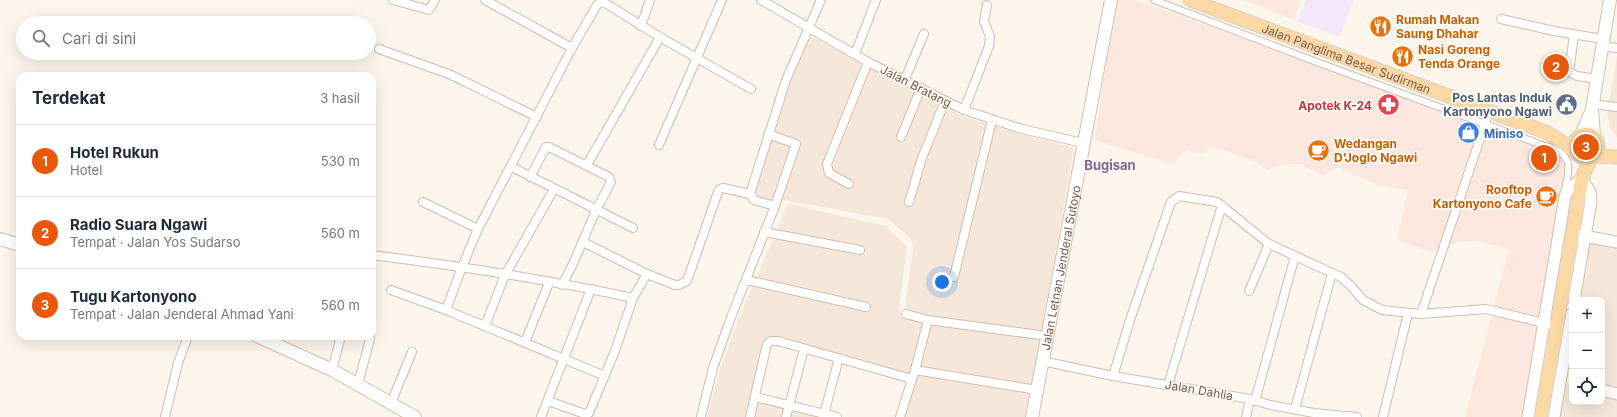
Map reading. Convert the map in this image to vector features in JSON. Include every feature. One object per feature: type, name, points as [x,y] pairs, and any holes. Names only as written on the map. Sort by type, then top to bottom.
[{"type":"main road","name":"Jalan Letnan Jenderal Sutoyo","points":[[1032,417],[1110,0]]},
{"type":"main road","name":"Jalan Panglima Besar Sudirman","points":[[1190,0],[1487,118],[1548,133],[1580,135]]},
{"type":"main road","points":[[1541,417],[1561,378],[1550,325],[1578,235],[1584,155],[1574,143],[1580,135],[1592,106],[1610,0]]},
{"type":"main road","points":[[1584,155],[1598,149],[1592,106]]},
{"type":"main road","name":"Jalan Panglima Besar Sudirman","points":[[1548,133],[1584,155]]},
{"type":"main road","points":[[1580,135],[1588,134],[1617,156]]},
{"type":"main road","points":[[1584,155],[1617,156]]},
{"type":"main road","points":[[0,239],[16,244]]},
{"type":"main road","points":[[266,340],[332,370],[391,403],[401,413],[415,417]]},
{"type":"street","points":[[393,0],[428,10],[435,0]]},
{"type":"street","points":[[485,0],[572,48]]},
{"type":"street","points":[[641,26],[650,0]]},
{"type":"street","points":[[659,145],[722,0]]},
{"type":"street","name":"Jalan Bratang","points":[[761,0],[868,62],[905,79],[964,110],[1022,129],[1083,143]]},
{"type":"street","points":[[750,194],[786,80],[821,0]]},
{"type":"street","points":[[855,54],[876,0]]},
{"type":"street","points":[[1154,0],[1322,64],[1487,118],[1560,152],[1566,159],[1570,168],[1565,190]]},
{"type":"street","points":[[446,310],[478,229],[572,48],[597,5],[601,2],[751,89]]},
{"type":"street","points":[[964,110],[989,46],[990,36],[984,21],[987,5]]},
{"type":"street","points":[[1501,20],[1603,42],[1617,48]]},
{"type":"street","points":[[905,79],[924,34]]},
{"type":"street","points":[[1574,35],[1569,72],[1577,76],[1597,79]]},
{"type":"street","points":[[587,165],[660,37]]},
{"type":"street","points":[[379,49],[449,74],[537,117]]},
{"type":"street","points":[[850,184],[829,174],[827,164],[868,62]]},
{"type":"street","points":[[901,136],[920,88]]},
{"type":"street","points":[[909,202],[922,158],[945,101]]},
{"type":"street","points":[[1592,106],[1617,107]]},
{"type":"street","points":[[1422,314],[1487,118]]},
{"type":"street","points":[[954,278],[992,120]]},
{"type":"street","points":[[701,417],[713,368],[730,320],[775,206],[796,144],[768,134]]},
{"type":"street","points":[[530,177],[547,147],[551,147],[610,177],[611,179],[562,285]]},
{"type":"street","points":[[512,166],[530,177],[633,228]]},
{"type":"street","points":[[1528,417],[1550,325],[1565,197],[1568,191],[1582,178]]},
{"type":"street","points":[[583,242],[647,274],[675,285],[679,285],[687,281],[720,189],[723,188],[750,194],[754,200],[775,206]]},
{"type":"street","points":[[485,326],[505,275],[554,189]]},
{"type":"street","points":[[1113,376],[1130,317],[1171,202],[1179,196],[1217,202],[1269,244],[1341,277],[1363,300],[1373,307],[1391,312],[1422,314],[1486,309],[1550,325]]},
{"type":"street","points":[[423,202],[478,229]]},
{"type":"street","points":[[1168,385],[1222,205]]},
{"type":"street","points":[[764,232],[860,250]]},
{"type":"street","points":[[1574,297],[1578,235],[1617,242]]},
{"type":"street","points":[[1249,291],[1269,244]]},
{"type":"street","points":[[376,256],[462,267],[591,289],[633,298]]},
{"type":"street","points":[[1246,417],[1253,400],[1295,256]]},
{"type":"street","points":[[1295,408],[1332,273]]},
{"type":"street","points":[[548,401],[585,414],[589,413],[605,376],[633,298],[647,274]]},
{"type":"street","points":[[747,280],[866,307]]},
{"type":"street","points":[[525,342],[549,283]]},
{"type":"street","points":[[542,417],[591,289]]},
{"type":"street","points":[[391,290],[446,310],[605,376]]},
{"type":"street","points":[[1383,417],[1408,313]]},
{"type":"street","points":[[906,314],[928,320],[1047,336]]},
{"type":"street","points":[[900,417],[915,370],[928,320]]},
{"type":"street","points":[[1554,417],[1569,331]]},
{"type":"street","points":[[165,417],[178,363],[187,340]]},
{"type":"street","points":[[332,370],[340,340]]},
{"type":"street","points":[[358,384],[370,340]]},
{"type":"street","points":[[750,417],[767,344],[771,341],[778,341],[912,379]]},
{"type":"street","points":[[786,417],[804,349]]},
{"type":"street","points":[[391,403],[412,352]]},
{"type":"street","points":[[824,414],[839,358]]},
{"type":"street","name":"Jalan Dahlia","points":[[1042,362],[1295,408],[1313,415],[1357,417]]},
{"type":"street","points":[[915,370],[1037,390]]},
{"type":"street","points":[[1605,391],[1617,394]]},
{"type":"street","points":[[755,397],[837,417]]},
{"type":"shaded area","points":[[1115,0],[1136,0],[1552,151],[1565,163],[1568,169],[1526,417],[1465,417],[1509,249],[1478,241],[1458,242],[1431,252],[1397,240],[1408,190],[1380,186],[1337,167],[1323,176],[1301,164],[1285,164],[1267,170],[1255,161],[1211,146],[1202,154],[1186,150],[1172,164],[1095,140]]},
{"type":"shaded area","points":[[1243,0],[1301,0],[1294,20]]},
{"type":"shaded area","points":[[1306,0],[1354,0],[1339,37],[1297,21]]},
{"type":"shaded area","points":[[811,36],[962,116],[1074,148],[1032,385],[920,367],[930,323],[908,313],[905,307],[913,249],[911,239],[888,219],[784,200],[763,199],[754,195],[754,191],[780,116],[790,81]]},
{"type":"shaded area","points":[[1617,57],[1617,137],[1610,127],[1607,113]]},
{"type":"shaded area","points":[[788,204],[886,226],[907,247],[899,307],[900,316],[925,322],[910,375],[769,339],[753,397],[819,417],[707,417],[720,370],[738,320]]},
{"type":"shaded area","points":[[1587,238],[1617,245],[1617,387],[1605,385],[1605,297],[1578,297]]},
{"type":"shaded area","points":[[918,373],[1032,392],[1027,417],[904,417]]},
{"type":"shaded area","points":[[1565,383],[1569,384],[1569,405],[1605,405],[1605,389],[1617,391],[1617,417],[1559,417]]},
{"type":"place","name":"Rumah Makan Saung Dhahar","points":[[1380,26]]},
{"type":"place","name":"Nasi Goreng Tenda Orange","points":[[1402,56]]},
{"type":"place","name":"Radio Suara Ngawi","points":[[1556,67]]},
{"type":"place","name":"Pos Lantas Induk Kartonyono Ngawi","points":[[1567,104]]},
{"type":"place","name":"Apotek K-24","points":[[1388,105]]},
{"type":"place","name":"Miniso","points":[[1468,133]]},
{"type":"place","name":"Tugu Kartonyono","points":[[1586,147]]},
{"type":"place","name":"Wedangan D'Joglo Ngawi","points":[[1319,150]]},
{"type":"place","name":"Hotel Rukun","points":[[1544,158]]},
{"type":"place","name":"Rooftop Kartonyono Cafe","points":[[1547,196]]},
{"type":"district","name":"Bugisan","points":[[1110,165]]}]
